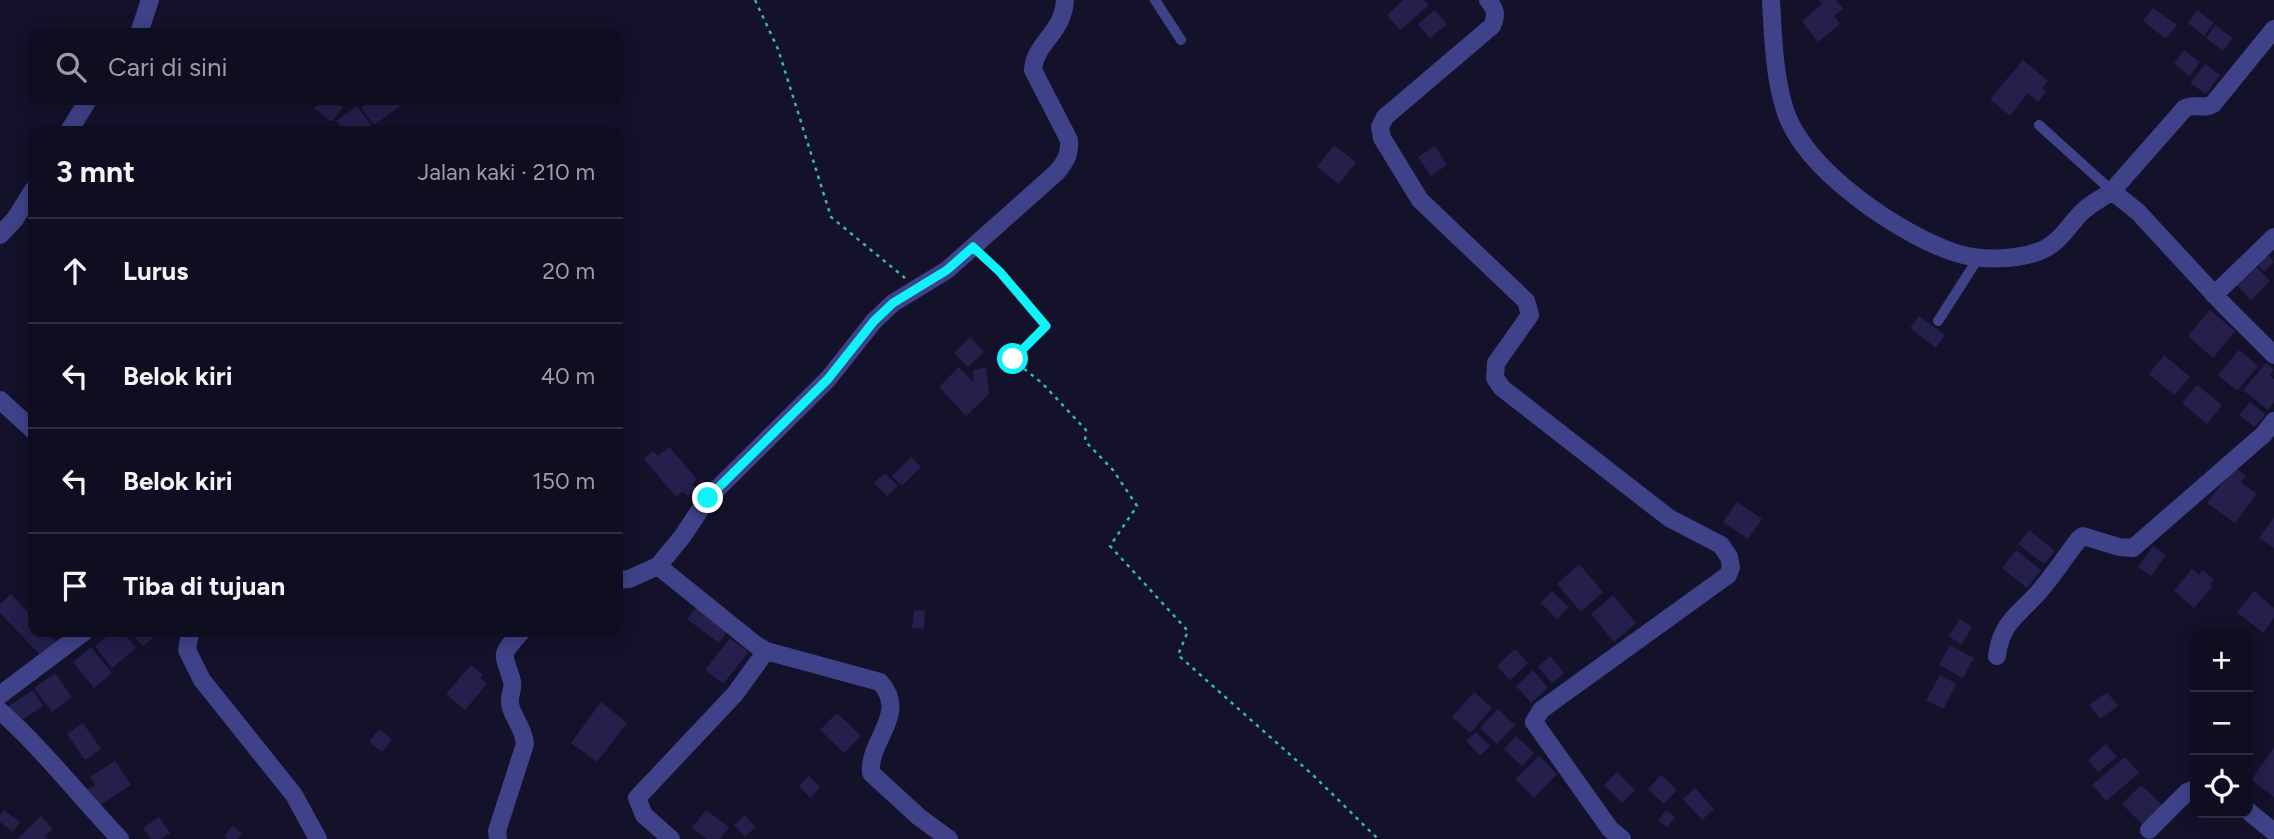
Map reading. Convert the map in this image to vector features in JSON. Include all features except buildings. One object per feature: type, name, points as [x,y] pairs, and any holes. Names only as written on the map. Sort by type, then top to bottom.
[{"type":"street","points":[[141,28],[150,0]]},
{"type":"street","points":[[623,580],[658,566],[682,537],[708,498],[828,379],[874,321],[893,303],[973,247],[1057,172],[1067,159],[1069,140],[1033,70],[1034,60],[1062,18],[1065,0]]},
{"type":"street","points":[[1488,0],[1495,9],[1496,17],[1492,26],[1385,117],[1380,127],[1382,138],[1420,200],[1526,301],[1530,315],[1496,363],[1496,379],[1502,388],[1669,518],[1721,545],[1731,566],[1728,575],[1541,710],[1534,722],[1610,829],[1622,839]]},
{"type":"street","points":[[1770,0],[1778,75],[1785,111],[1797,134],[1818,163],[1867,204],[1905,228],[1958,254],[1979,257],[2017,257],[2044,250],[2060,238],[2083,211],[2112,191],[2185,108],[2209,107],[2213,104],[2274,29]]},
{"type":"street","points":[[72,126],[85,105]]},
{"type":"street","points":[[2112,191],[2138,212],[2214,295],[2274,355]]},
{"type":"street","points":[[0,235],[15,219],[28,198]]},
{"type":"street","points":[[2214,295],[2274,237]]},
{"type":"street","points":[[0,400],[28,425]]},
{"type":"street","points":[[1997,656],[2004,628],[2039,592],[2081,537],[2133,548],[2264,434],[2274,421]]},
{"type":"street","points":[[658,566],[766,651],[880,682],[887,690],[891,707],[871,762],[871,773],[919,817],[949,839]]},
{"type":"street","points":[[0,695],[77,637]]},
{"type":"street","points":[[189,637],[187,650],[202,680],[294,796],[318,839]]},
{"type":"street","points":[[498,839],[497,831],[524,744],[524,730],[510,705],[513,684],[503,655],[517,637]]},
{"type":"street","points":[[671,839],[644,815],[637,798],[735,694],[766,651]]},
{"type":"street","points":[[0,711],[32,740],[120,839]]},
{"type":"street","points":[[2149,830],[2190,791]]},
{"type":"street","points":[[2253,815],[2274,832]]},
{"type":"lane","points":[[1155,0],[1181,40]]},
{"type":"lane","points":[[2039,125],[2112,191]]},
{"type":"lane","points":[[1938,321],[1979,257]]},
{"type":"path","points":[[755,0],[778,49],[831,217],[922,283]]},
{"type":"path","points":[[973,247],[1000,272],[1046,326],[1013,359],[1042,383],[1086,430],[1085,441],[1113,470],[1137,506],[1110,546],[1188,631],[1178,655],[1314,776],[1378,839]]},
{"type":"route","points":[[708,498],[798,411],[828,379],[874,321],[893,303],[947,270],[973,247],[1000,272],[1046,326],[1013,359]]}]
